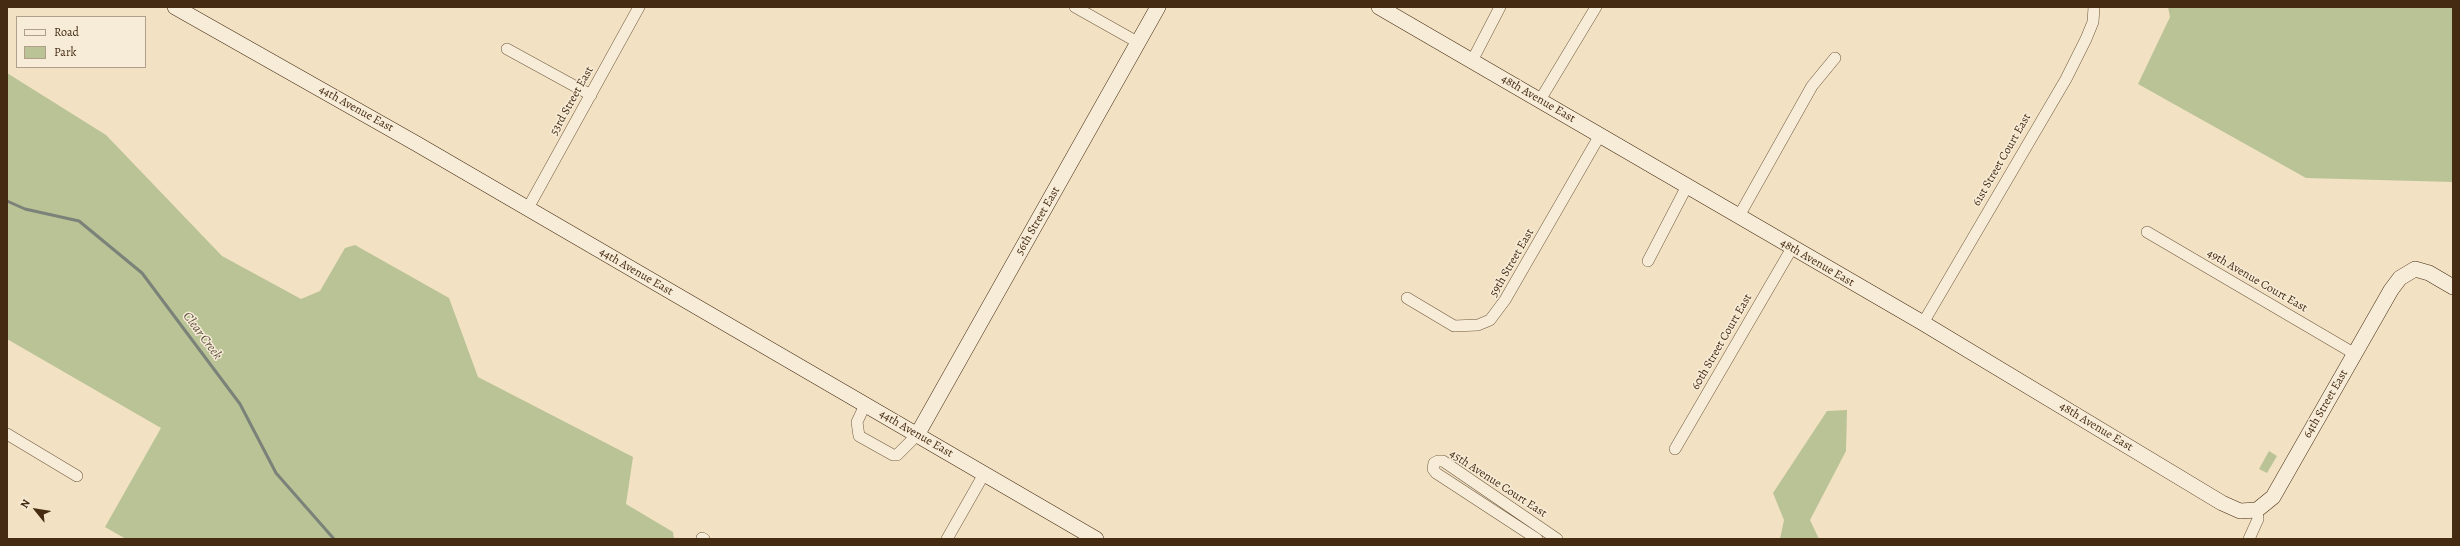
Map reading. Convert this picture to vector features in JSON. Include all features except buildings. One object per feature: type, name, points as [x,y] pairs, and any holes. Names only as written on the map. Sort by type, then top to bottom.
[{"type":"street","name":"44th Avenue East","points":[[175,7],[528,208],[1096,539]]},
{"type":"street","name":"53rd Street East","points":[[528,208],[639,7]]},
{"type":"street","points":[[1075,7],[1139,43]]},
{"type":"street","name":"56th Street East","points":[[917,435],[1158,7]]},
{"type":"street","name":"48th Avenue East","points":[[1379,7],[1923,323],[2222,503],[2240,511],[2256,510]]},
{"type":"street","points":[[1472,61],[1500,7]]},
{"type":"street","points":[[1540,100],[1596,7]]},
{"type":"street","name":"61st Street Court East","points":[[1923,323],[2066,79],[2093,22],[2094,7]]},
{"type":"street","points":[[507,49],[590,95]]},
{"type":"street","points":[[1739,216],[1812,86],[1835,58]]},
{"type":"street","name":"59th Street East","points":[[1407,298],[1454,326],[1478,326],[1490,320],[1505,300],[1600,135]]},
{"type":"street","points":[[1648,261],[1687,186]]},
{"type":"street","name":"49th Avenue Court East","points":[[2147,232],[2355,354]]},
{"type":"street","name":"60th Street Court East","points":[[1675,449],[1792,248]]},
{"type":"street","name":"64th Street East","points":[[2256,510],[2273,497],[2391,290],[2404,274],[2410,271],[2429,273],[2453,287]]},
{"type":"street","points":[[865,405],[857,422],[859,436],[893,455],[897,455],[917,435]]},
{"type":"street","points":[[7,434],[77,476]]},
{"type":"street","name":"45th Avenue Court East","points":[[1537,539],[1436,473],[1433,469],[1434,463],[1443,461],[1557,539]]},
{"type":"street","points":[[947,539],[984,474]]},
{"type":"street","points":[[2249,539],[2258,519],[2256,510]]},
{"type":"green space","points":[[2168,7],[2453,7],[2453,182],[2306,178],[2138,84],[2170,17]]},
{"type":"green space","points":[[7,73],[106,135],[222,256],[301,299],[320,291],[345,248],[355,245],[449,298],[478,377],[633,457],[626,504],[673,532],[674,539],[126,539],[105,527],[161,428],[7,339]]},
{"type":"green space","points":[[1847,410],[1846,451],[1810,520],[1819,539],[1780,539],[1784,520],[1773,493],[1827,411]]},
{"type":"green space","points":[[2269,451],[2277,456],[2267,473],[2259,469]]},
{"type":"waterway","name":"Clear Creek","points":[[7,201],[25,209],[79,221],[142,273],[240,404],[276,473],[334,539]]}]
